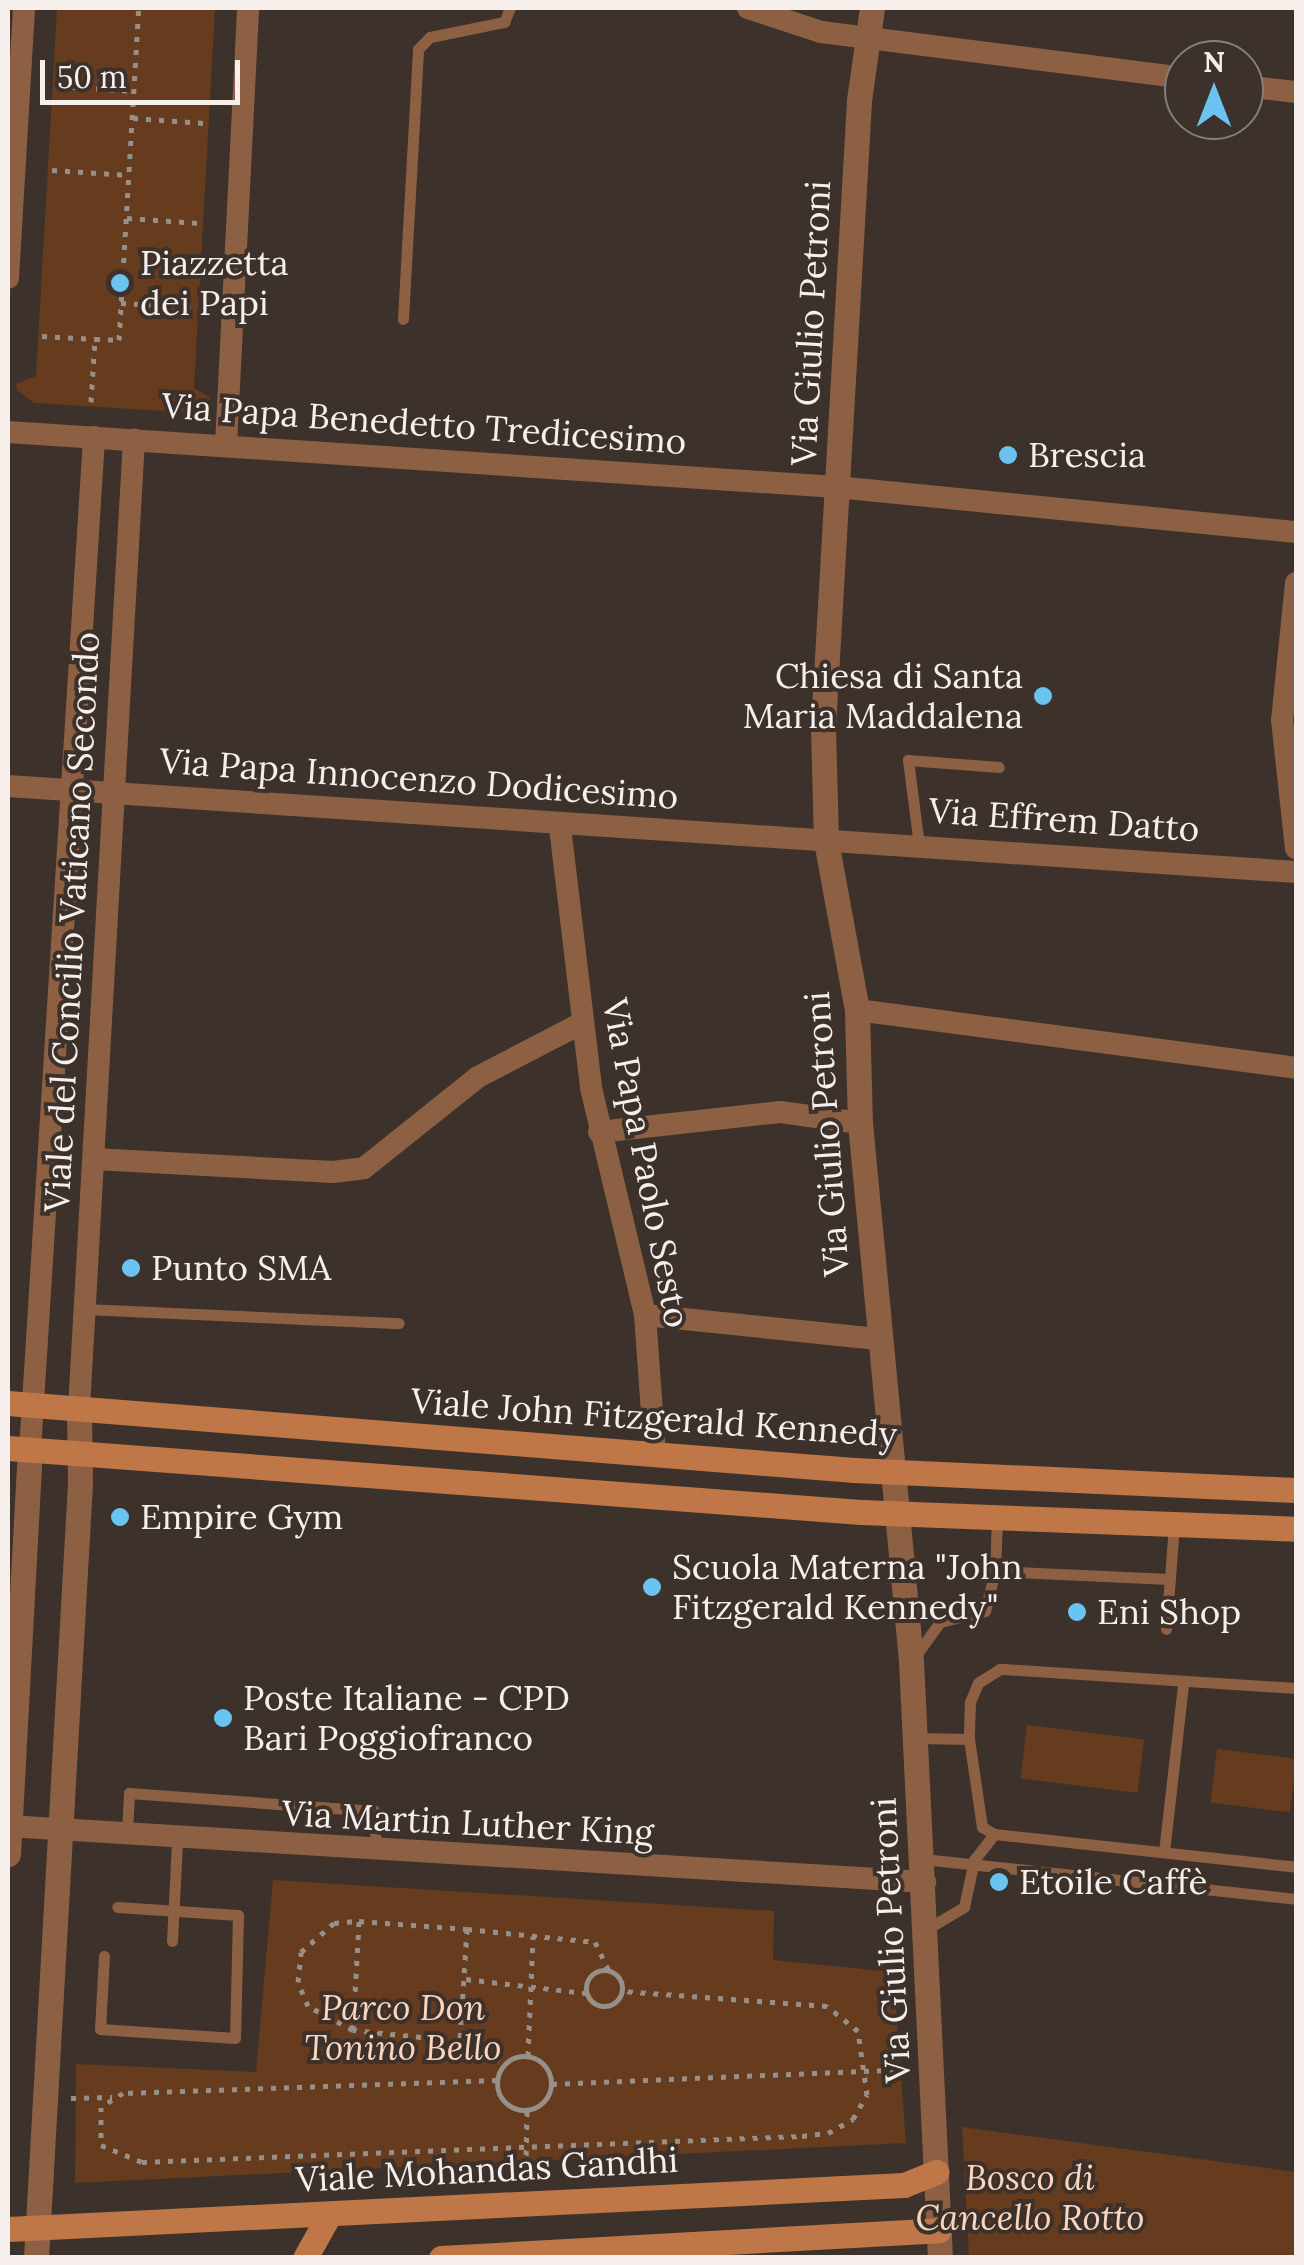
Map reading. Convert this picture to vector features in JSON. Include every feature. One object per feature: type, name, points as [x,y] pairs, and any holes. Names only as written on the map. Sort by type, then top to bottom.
[{"type":"main road","name":"Viale John Fitzgerald Kennedy","points":[[8,1403],[892,1472],[1296,1490]]},
{"type":"main road","points":[[18,1449],[898,1514],[1296,1529]]},
{"type":"main road","name":"Viale Mohandas Gandhi","points":[[8,2230],[39,2225],[329,2215],[904,2185],[936,2172]]},
{"type":"main road","points":[[305,2258],[329,2215]]},
{"type":"main road","points":[[441,2258],[711,2250],[939,2230]]},
{"type":"street","points":[[8,278],[12,129],[24,8]]},
{"type":"street","points":[[226,446],[248,8]]},
{"type":"street","points":[[748,8],[820,32],[1164,75]]},
{"type":"street","name":"Via Giulio Petroni","points":[[872,8],[865,38],[822,727],[826,840],[856,1010],[860,1123],[878,1339],[912,1661],[940,2258]]},
{"type":"street","points":[[1264,88],[1296,92]]},
{"type":"street","name":"Via Papa Benedetto Tredicesimo","points":[[8,432],[836,487],[1296,532]]},
{"type":"street","name":"Viale del Concilio Vaticano Secondo","points":[[18,1449],[36,1405],[94,437]]},
{"type":"street","name":"Viale del Concilio Vaticano Secondo","points":[[79,1408],[134,440]]},
{"type":"street","points":[[1296,583],[1286,798],[1296,848]]},
{"type":"street","name":"Via Papa Innocenzo Dodicesimo","points":[[8,786],[560,827],[826,840]]},
{"type":"street","name":"Via Papa Paolo Sesto","points":[[560,827],[580,1024],[599,1132],[644,1315],[655,1453]]},
{"type":"street","name":"Via Effrem Datto","points":[[826,840],[1296,872]]},
{"type":"street","points":[[856,1010],[1296,1068]]},
{"type":"street","points":[[94,1159],[333,1172],[364,1168],[478,1077],[580,1024]]},
{"type":"street","points":[[599,1132],[780,1112],[860,1123]]},
{"type":"street","points":[[644,1315],[878,1339]]},
{"type":"street","points":[[36,2258],[62,1830],[81,1454],[79,1408]]},
{"type":"street","points":[[8,1854],[18,1449]]},
{"type":"street","name":"Via Martin Luther King","points":[[9,1826],[177,1841],[376,1852],[924,1871]]},
{"type":"lane","points":[[403,319],[418,48],[430,36],[504,22],[510,8]]},
{"type":"lane","points":[[918,844],[908,760],[999,767]]},
{"type":"lane","points":[[85,1309],[398,1323]]},
{"type":"lane","points":[[912,1661],[940,1622],[984,1611],[995,1571],[997,1518]]},
{"type":"lane","points":[[1166,1630],[1174,1523]]},
{"type":"lane","points":[[995,1571],[1170,1579]]},
{"type":"lane","points":[[1296,1688],[1183,1685],[1000,1669],[978,1683],[970,1702],[969,1740],[982,1827],[994,1834],[1296,1868]]},
{"type":"lane","points":[[1164,1852],[1183,1685]]},
{"type":"lane","points":[[917,1738],[969,1740]]},
{"type":"lane","points":[[127,1837],[129,1793],[374,1810],[376,1852]]},
{"type":"lane","points":[[927,1930],[964,1907],[974,1860],[994,1834]]},
{"type":"lane","points":[[172,1941],[177,1841]]},
{"type":"lane","points":[[924,1871],[974,1860],[1296,1899]]},
{"type":"lane","points":[[104,1956],[100,2028],[235,2038],[238,1915],[118,1907]]},
{"type":"path","points":[[42,336],[119,340],[140,8]]},
{"type":"path","points":[[57,86],[134,91]]},
{"type":"path","points":[[132,118],[204,123]]},
{"type":"path","points":[[52,170],[129,175]]},
{"type":"path","points":[[126,218],[199,224]]},
{"type":"path","points":[[121,303],[194,308]]},
{"type":"path","points":[[90,402],[94,339]]},
{"type":"path","points":[[353,2030],[360,1922]]},
{"type":"path","points":[[528,2110],[547,2098],[552,2084],[546,2067],[528,2056],[506,2063],[460,2041],[353,2030],[308,2006],[296,1964],[322,1930],[360,1922],[467,1929],[596,1942],[622,1991]]},
{"type":"path","points":[[460,2041],[467,1929]]},
{"type":"path","points":[[528,2056],[534,1936]]},
{"type":"path","points":[[586,1994],[594,1974],[609,1971]]},
{"type":"path","points":[[115,2097],[101,2108],[101,2145],[142,2162],[828,2133],[853,2118],[867,2095],[858,2031],[827,2006],[622,1991],[606,2006],[586,1994],[466,1979]]},
{"type":"path","points":[[506,2063],[497,2080],[504,2102],[528,2110]]},
{"type":"path","points":[[552,2084],[906,2069]]},
{"type":"path","points":[[71,2098],[497,2080]]},
{"type":"path","points":[[526,2168],[528,2110]]},
{"type":"green space","name":"Piazzetta dei Papi","points":[[57,8],[215,8],[194,388],[211,398],[198,413],[34,403],[17,390],[16,384],[36,376]]},
{"type":"green space","points":[[1027,1725],[1144,1739],[1138,1793],[1020,1779]]},
{"type":"green space","points":[[1217,1749],[1296,1759],[1290,1812],[1210,1803]]},
{"type":"green space","name":"Parco Don Tonino Bello","points":[[273,1880],[774,1911],[773,1960],[893,1972],[906,2143],[75,2183],[76,2064],[256,2072]]},
{"type":"green space","name":"Bosco di Cancello Rotto","points":[[962,2127],[1296,2172],[1296,2257],[969,2257]]},
{"type":"place","name":"Piazzetta dei Papi","points":[[120,283]]},
{"type":"place","name":"Brescia","points":[[1008,455]]},
{"type":"place","name":"Chiesa di Santa Maria Maddalena","points":[[1043,696]]},
{"type":"place","name":"Punto SMA","points":[[131,1268]]},
{"type":"place","name":"Empire Gym","points":[[120,1517]]},
{"type":"place","name":"Scuola Materna \"John Fitzgerald Kennedy\"","points":[[652,1587]]},
{"type":"place","name":"Eni Shop","points":[[1077,1612]]},
{"type":"place","name":"Poste Italiane - CPD Bari Poggiofranco","points":[[223,1718]]},
{"type":"place","name":"Etoile Caffè","points":[[999,1882]]}]
